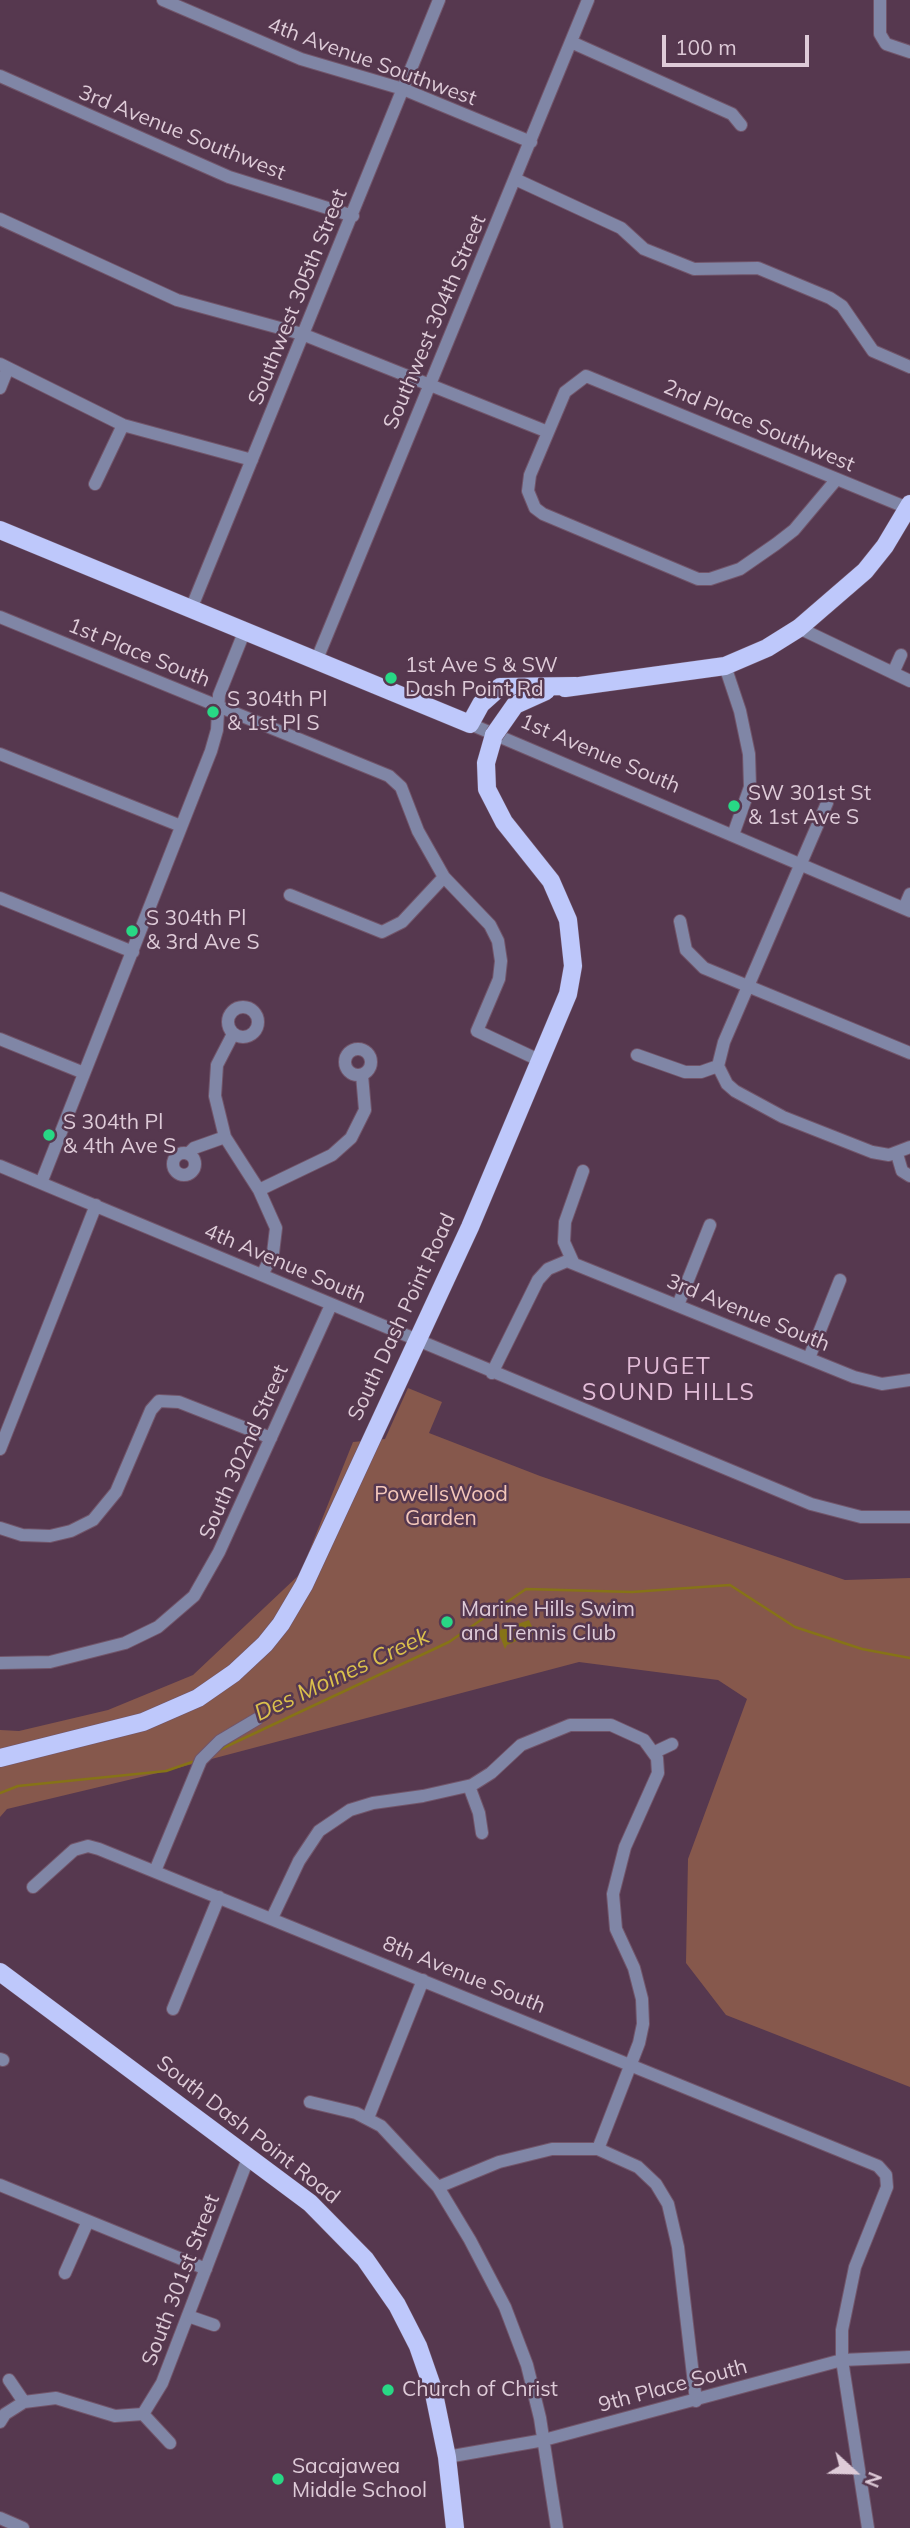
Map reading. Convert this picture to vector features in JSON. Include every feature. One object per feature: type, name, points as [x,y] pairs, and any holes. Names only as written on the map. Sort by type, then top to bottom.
[{"type":"main road","points":[[470,724],[481,704],[500,687],[576,686],[725,666],[767,648],[799,628],[865,571],[885,546],[909,507]]},
{"type":"main road","name":"1st Avenue South","points":[[0,530],[470,724]]},
{"type":"main road","name":"South Dash Point Road","points":[[0,1758],[143,1722],[179,1708],[234,1673],[265,1644],[281,1624],[304,1585],[415,1340],[470,1227],[568,994],[573,966],[568,920],[551,881],[503,822],[487,789],[486,763],[494,735],[515,705],[546,691],[576,686]]},
{"type":"main road","name":"South Dash Point Road","points":[[0,1972],[310,2203],[365,2259],[397,2305],[418,2346],[433,2389],[447,2457],[455,2528]]},
{"type":"street","name":"4th Avenue Southwest","points":[[163,0],[301,60],[404,89],[531,142]]},
{"type":"street","name":"Southwest 305th Street","points":[[191,608],[439,0]]},
{"type":"street","name":"Southwest 304th Street","points":[[317,659],[588,0]]},
{"type":"street","points":[[880,0],[880,34],[886,44],[910,52]]},
{"type":"street","points":[[571,42],[732,114],[741,125]]},
{"type":"street","name":"3rd Avenue Southwest","points":[[0,76],[229,177],[353,216]]},
{"type":"street","points":[[515,179],[621,228],[644,249],[694,268],[758,268],[830,298],[842,306],[873,351],[910,367]]},
{"type":"street","points":[[0,219],[177,300],[302,334],[548,432],[528,483],[530,498],[544,514],[698,579],[721,577],[754,561],[793,530],[836,480]]},
{"type":"street","points":[[0,388],[4,366],[123,425],[252,460]]},
{"type":"street","name":"2nd Place Southwest","points":[[548,432],[565,392],[580,378],[593,376],[836,480],[909,507]]},
{"type":"street","points":[[95,484],[123,425]]},
{"type":"street","name":"1st Place South","points":[[0,617],[389,776],[401,787],[418,831],[444,877],[490,925],[498,941],[502,961],[499,979],[477,1031],[541,1061]]},
{"type":"street","points":[[799,628],[910,681]]},
{"type":"street","points":[[41,1183],[214,741],[219,718],[217,705],[245,630]]},
{"type":"street","points":[[893,673],[901,655]]},
{"type":"street","points":[[725,666],[740,711],[749,754],[750,787],[733,835]]},
{"type":"street","name":"1st Avenue South","points":[[470,724],[907,910]]},
{"type":"street","points":[[0,754],[181,826]]},
{"type":"street","points":[[827,803],[747,986],[720,1052],[718,1066],[727,1084],[761,1107],[865,1150],[904,1151],[902,1171],[910,1176]]},
{"type":"street","points":[[290,895],[382,932],[402,922],[444,877]]},
{"type":"street","points":[[907,910],[910,894]]},
{"type":"street","points":[[0,898],[133,952]]},
{"type":"street","points":[[680,921],[686,950],[694,962],[910,1053]]},
{"type":"street","points":[[233,1034],[221,1054],[215,1078],[215,1096],[225,1137],[259,1190],[276,1228],[273,1253],[262,1275]]},
{"type":"street","points":[[0,1039],[84,1073]]},
{"type":"street","points":[[637,1055],[685,1072],[701,1072],[718,1066]]},
{"type":"street","points":[[259,1190],[332,1155],[351,1138],[365,1110],[362,1074]]},
{"type":"street","points":[[188,1154],[194,1148],[225,1137]]},
{"type":"street","name":"4th Avenue South","points":[[0,1166],[492,1374],[811,1504],[861,1517],[910,1517]]},
{"type":"street","points":[[492,1374],[538,1280],[558,1263],[573,1262],[565,1246],[564,1232],[568,1210],[583,1171]]},
{"type":"street","points":[[0,1448],[96,1205]]},
{"type":"street","points":[[678,1305],[710,1225]]},
{"type":"street","name":"3rd Avenue South","points":[[573,1262],[873,1382],[890,1385],[910,1380]]},
{"type":"street","points":[[809,1358],[840,1280]]},
{"type":"street","name":"South 302nd Street","points":[[0,1663],[32,1664],[98,1652],[146,1634],[182,1609],[212,1568],[331,1305]]},
{"type":"street","points":[[0,1528],[22,1535],[50,1536],[79,1528],[100,1514],[116,1492],[151,1410],[165,1399],[188,1405],[271,1438]]},
{"type":"street","points":[[155,1871],[201,1760],[214,1745],[257,1719]]},
{"type":"street","points":[[272,1918],[299,1861],[319,1831],[338,1816],[373,1803],[469,1786],[491,1773],[522,1745],[570,1724],[597,1723],[619,1727],[644,1740],[655,1752],[659,1765],[656,1782],[625,1847],[613,1894],[616,1929],[634,1968],[642,1999],[643,2024],[598,2149]]},
{"type":"street","points":[[655,1752],[671,1744]]},
{"type":"street","points":[[469,1786],[479,1813],[482,1833]]},
{"type":"street","name":"8th Avenue South","points":[[33,1887],[69,1853],[85,1847],[99,1849],[858,2156],[886,2175],[886,2192],[867,2234],[847,2297],[842,2360]]},
{"type":"street","points":[[173,2009],[219,1897]]},
{"type":"street","points":[[368,2118],[423,1980]]},
{"type":"street","points":[[310,2102],[368,2118],[390,2134],[438,2187],[505,2306],[527,2365],[544,2440],[557,2528]]},
{"type":"street","points":[[438,2187],[499,2162],[528,2154],[578,2147],[598,2149],[638,2167],[656,2185],[668,2204],[678,2247],[696,2401]]},
{"type":"street","name":"South 301st Street","points":[[143,2414],[155,2400],[249,2156]]},
{"type":"street","points":[[0,2185],[206,2269]]},
{"type":"street","points":[[65,2273],[88,2221]]},
{"type":"street","points":[[188,2316],[214,2325]]},
{"type":"street","name":"9th Place South","points":[[447,2457],[544,2440],[842,2360],[910,2357]]},
{"type":"street","points":[[842,2360],[864,2527]]},
{"type":"street","points":[[9,2380],[24,2402]]},
{"type":"street","points":[[0,2422],[5,2414],[24,2402],[56,2398],[115,2416],[143,2414],[170,2443]]},
{"type":"street","points":[[0,2518],[23,2528]]},
{"type":"green space","name":"PowellsWood Garden","points":[[408,1388],[442,1402],[429,1433],[540,1476],[845,1580],[910,1578],[910,2087],[726,2015],[686,1963],[688,1859],[747,1699],[718,1680],[579,1662],[166,1771],[7,1809],[0,1817],[0,1730],[19,1731],[108,1710],[193,1675],[300,1574],[353,1442],[385,1439]]},
{"type":"shaded area","points":[[529,1620],[535,1633],[507,1645],[505,1649],[498,1631]]},
{"type":"waterway","name":"Des Moines Creek","points":[[221,1749],[449,1642],[526,1589],[632,1592],[730,1585],[795,1627],[862,1649],[910,1658]]},
{"type":"waterway","name":"Des Moines Creek","points":[[0,1793],[18,1786],[166,1771],[192,1762]]},
{"type":"place","name":"1st Ave S & SW Dash Point Rd","points":[[391,678]]},
{"type":"place","name":"S 304th Pl & 1st Pl S","points":[[213,712]]},
{"type":"place","name":"SW 301st St & 1st Ave S","points":[[734,806]]},
{"type":"place","name":"S 304th Pl & 3rd Ave S","points":[[132,931]]},
{"type":"place","name":"S 304th Pl & 4th Ave S","points":[[49,1135]]},
{"type":"place","name":"Marine Hills Swim and Tennis Club","points":[[447,1622]]},
{"type":"place","name":"Church of Christ","points":[[388,2390]]},
{"type":"place","name":"Sacajawea Middle School","points":[[278,2479]]},
{"type":"district","name":"PUGET SOUND HILLS","points":[[669,1380]]}]
